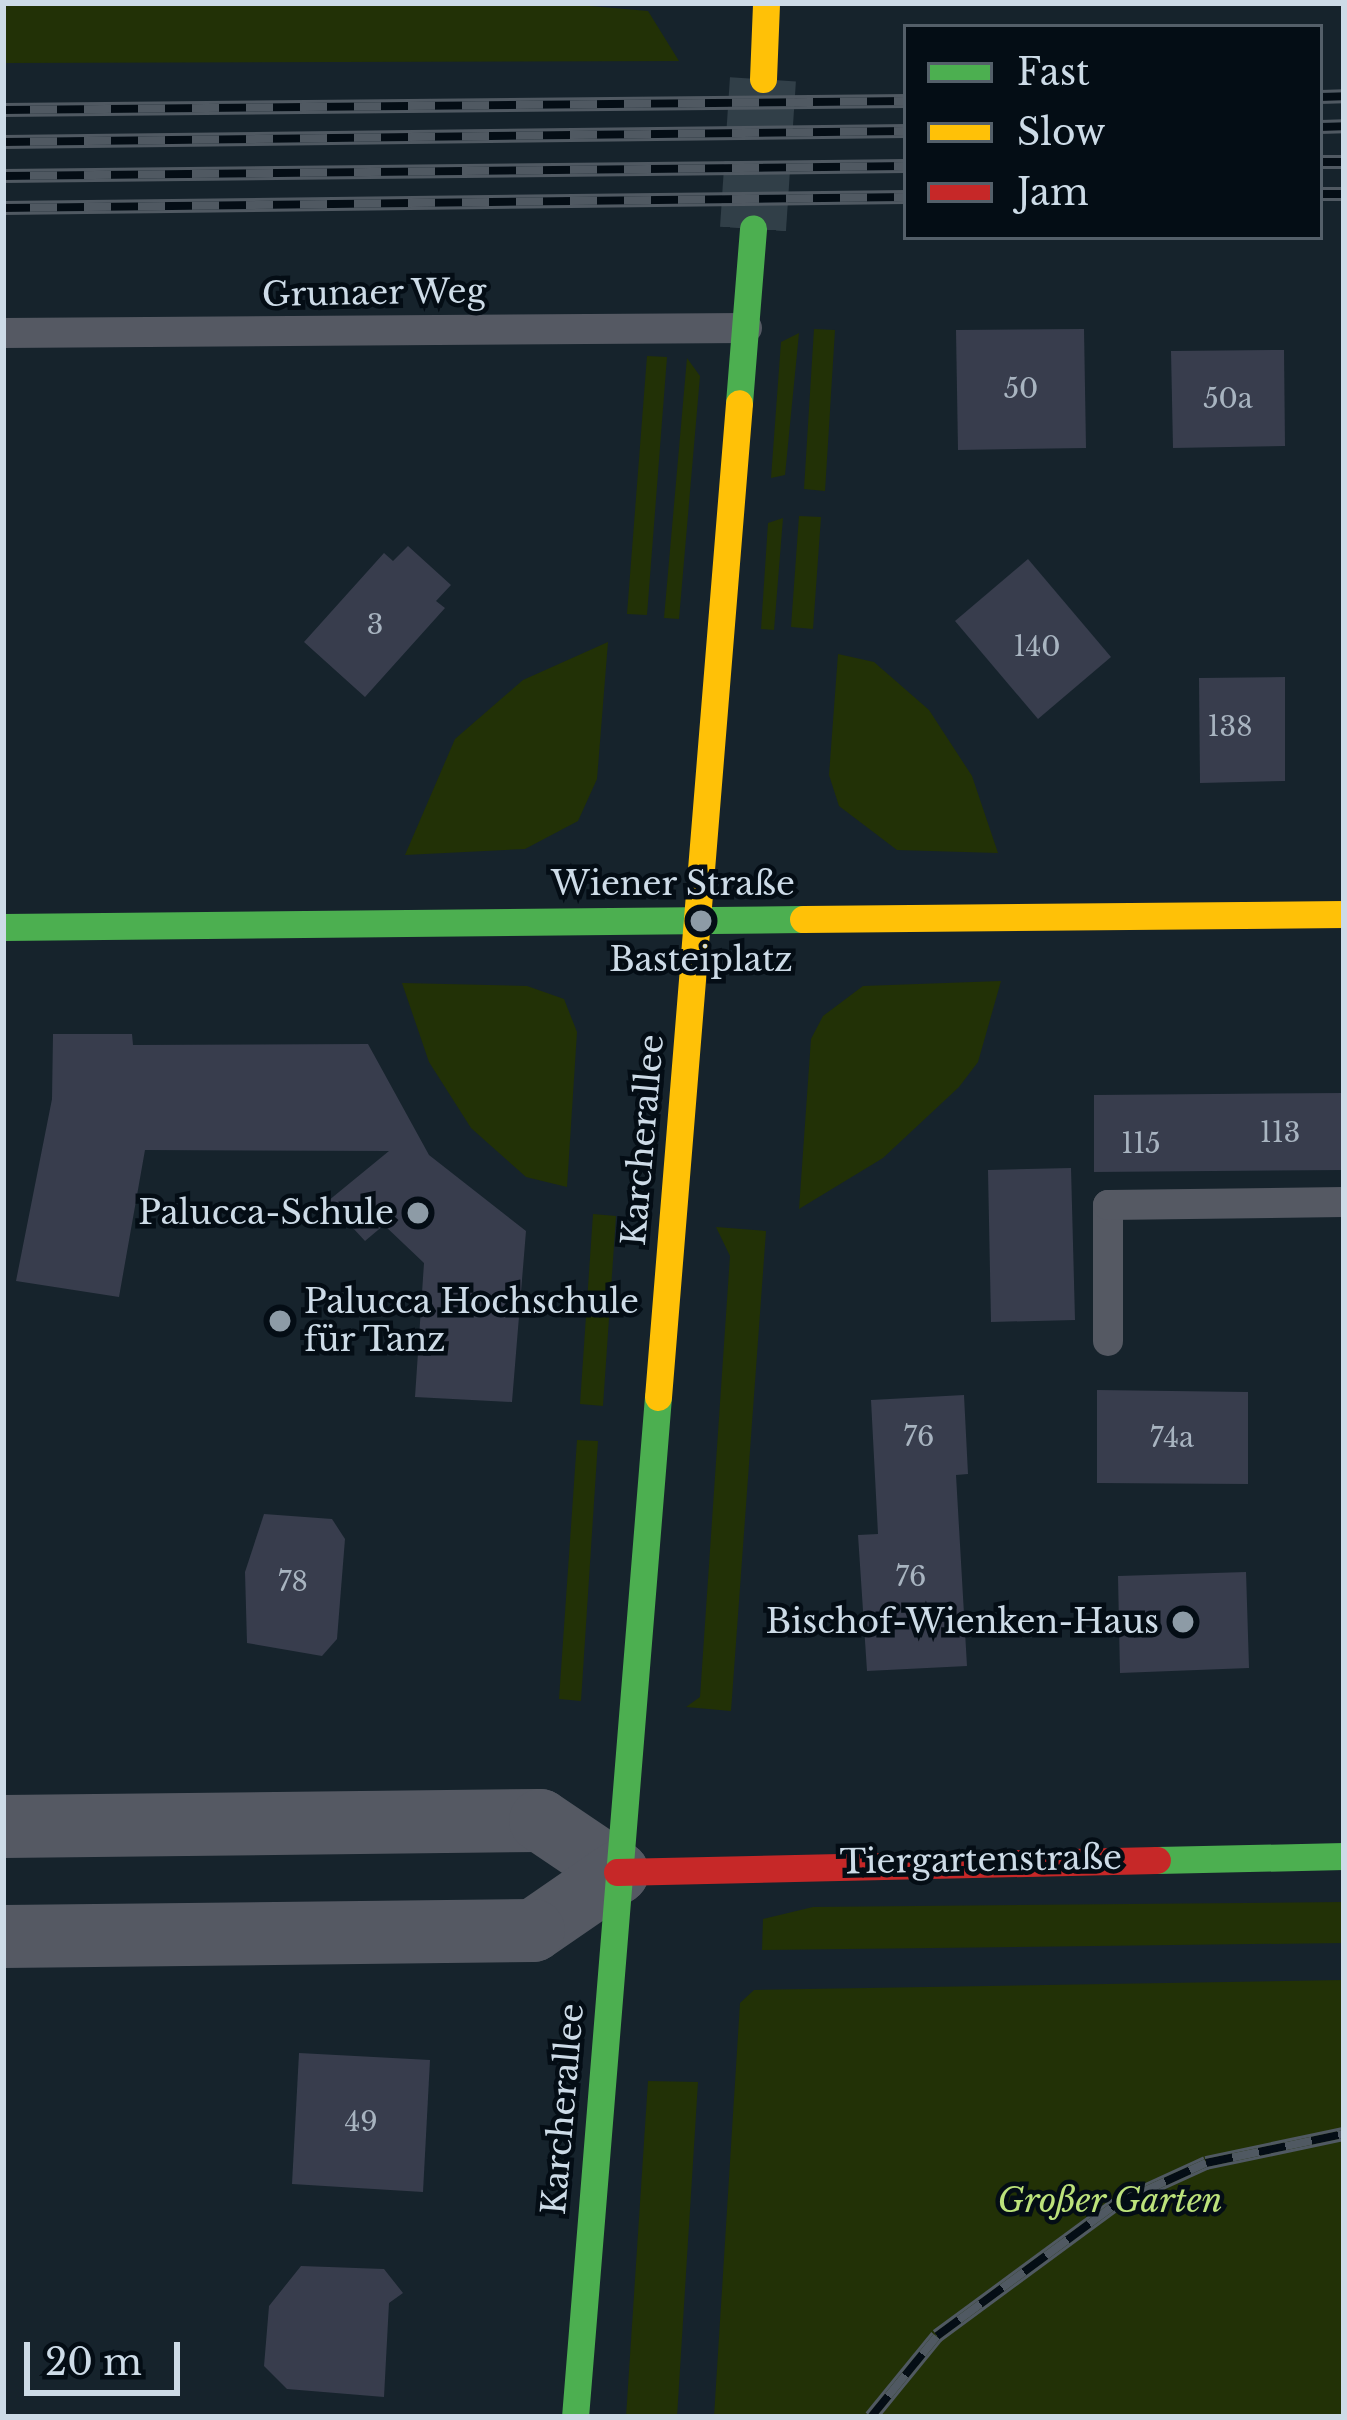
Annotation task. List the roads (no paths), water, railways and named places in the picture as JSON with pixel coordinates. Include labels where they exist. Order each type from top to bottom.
[{"type":"street","points":[[763,79],[766,3]]},
{"type":"street","name":"Karcherallee","points":[[575,2417],[753,229]]},
{"type":"street","name":"Wiener Straße","points":[[3,927],[1344,914]]},
{"type":"street","points":[[3,1826],[539,1820],[617,1872],[533,1930],[3,1936]]},
{"type":"street","name":"Tiergartenstraße","points":[[617,1872],[1344,1856]]},
{"type":"lane","name":"Grunaer Weg","points":[[3,333],[747,328]]},
{"type":"lane","points":[[1108,1341],[1108,1205],[1344,1202]]},
{"type":"tunnel","points":[[753,229],[763,79]]},
{"type":"railway","points":[[1323,97],[1344,96]]},
{"type":"railway","points":[[3,110],[903,101]]},
{"type":"railway","points":[[1323,127],[1344,126]]},
{"type":"railway","points":[[3,142],[903,131]]},
{"type":"railway","points":[[1323,162],[1344,162]]},
{"type":"railway","points":[[3,176],[903,166]]},
{"type":"railway","points":[[1323,194],[1344,194]]},
{"type":"railway","points":[[3,208],[903,197]]},
{"type":"railway","points":[[871,2417],[937,2336],[1116,2204],[1206,2163],[1344,2134]]},
{"type":"place","name":"Basteiplatz","points":[[701,921]]},
{"type":"place","name":"Palucca-Schule","points":[[418,1213]]},
{"type":"place","name":"Palucca Hochschule für Tanz","points":[[280,1321]]},
{"type":"place","name":"Bischof-Wienken-Haus","points":[[1183,1622]]},
{"type":"park label","name":"Großer Garten","points":[[1110,2201]]}]
